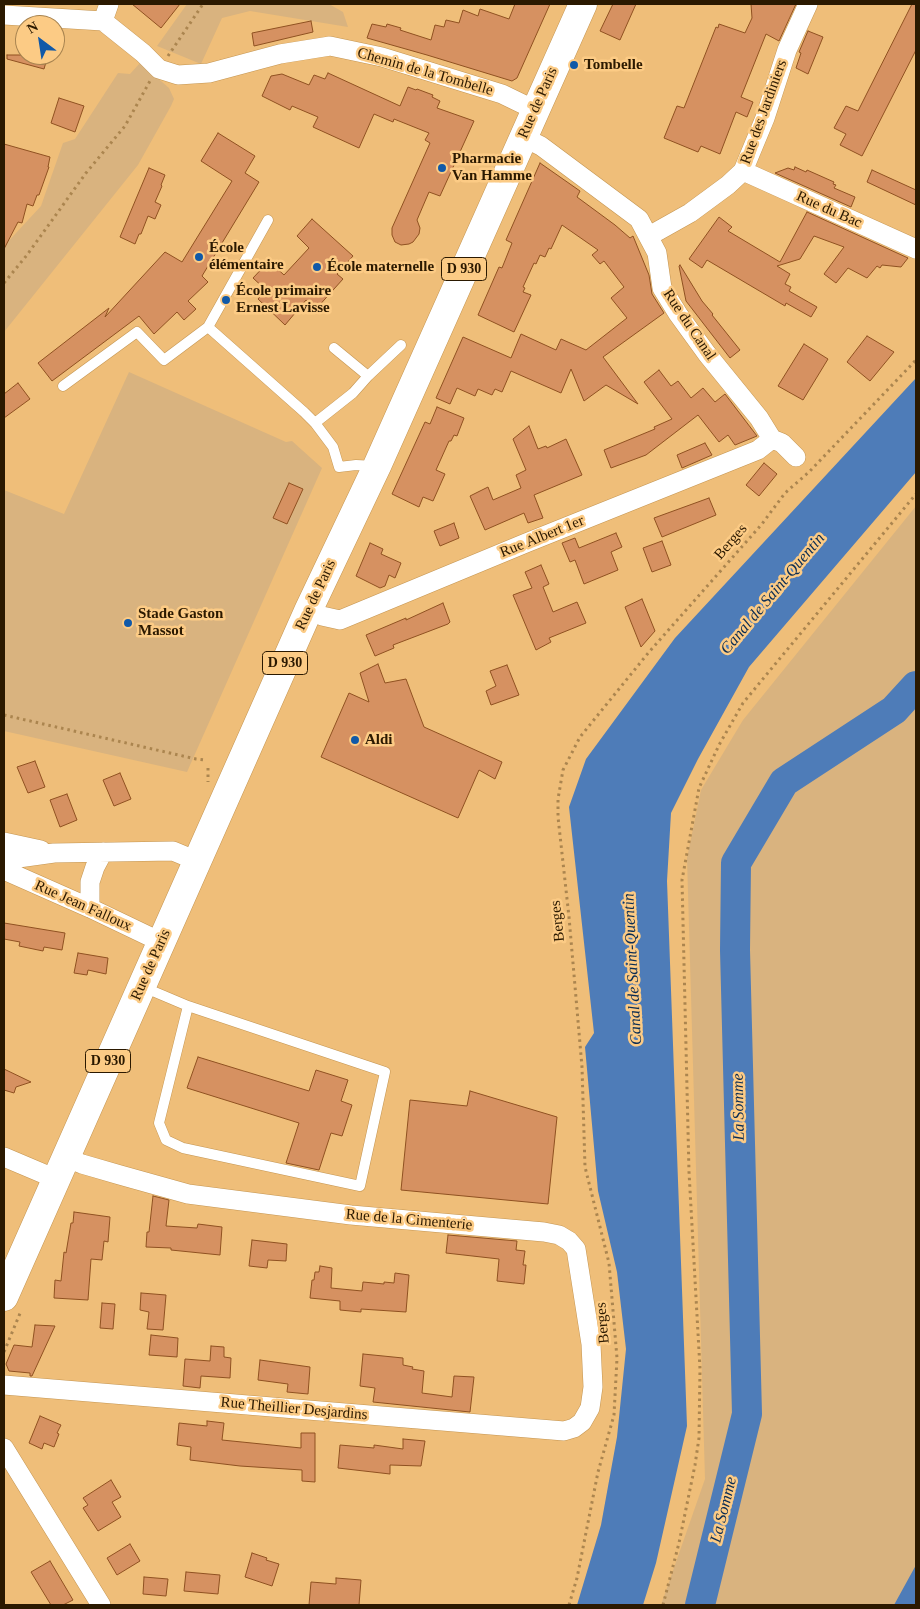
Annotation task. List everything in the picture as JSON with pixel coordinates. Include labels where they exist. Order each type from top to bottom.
[{"type":"main road","name":"Rue de Paris","points":[[4,1297],[309,609],[377,466],[583,4]]},
{"type":"street","name":"Rue des Jardiniers","points":[[649,236],[690,213],[728,185],[742,171],[765,118],[787,50],[808,4]]},
{"type":"street","name":"Chemin de la Tombelle","points":[[4,15],[106,12],[159,69],[178,75],[209,73],[280,54],[330,46],[382,56],[502,94],[535,110]]},
{"type":"street","name":"Rue du Canal","points":[[523,136],[541,146],[639,219],[657,253],[662,288],[678,314],[707,354],[759,418],[772,439],[782,443],[796,456]]},
{"type":"street","name":"Rue du Bac","points":[[742,171],[916,249]]},
{"type":"street","name":"Rue Albert 1er","points":[[309,609],[322,616],[340,620],[758,450],[772,439]]},
{"type":"street","name":"Rue Jean Falloux","points":[[4,842],[54,853]]},
{"type":"street","name":"Rue Jean Falloux","points":[[4,860],[54,853],[173,851],[197,861]]},
{"type":"street","points":[[90,908],[90,882],[103,852]]},
{"type":"street","name":"Rue Jean Falloux","points":[[4,870],[161,942]]},
{"type":"street","name":"Rue de la Cimenterie","points":[[4,1157],[60,1168],[82,1164],[188,1194],[351,1215],[559,1235],[569,1240],[576,1249],[591,1344],[593,1386],[590,1408],[582,1422]]},
{"type":"street","name":"Rue Theillier Desjardins","points":[[4,1385],[564,1431],[574,1428],[582,1422]]},
{"type":"street","points":[[4,1448],[101,1605]]},
{"type":"lane","points":[[63,386],[137,332],[164,360],[208,327],[268,220]]},
{"type":"lane","points":[[208,327],[304,412],[333,447],[338,467],[356,465],[377,466]]},
{"type":"lane","points":[[315,424],[353,393],[401,345]]},
{"type":"lane","points":[[334,348],[368,376]]},
{"type":"lane","points":[[142,986],[188,1006],[386,1072],[360,1186],[183,1148],[166,1140],[159,1123],[188,1006]]},
{"type":"path","points":[[172,48],[203,4]]},
{"type":"path","points":[[4,283],[27,255],[86,173],[125,126],[151,80]]},
{"type":"path","name":"Berges","points":[[569,1605],[577,1578],[598,1472],[614,1415],[617,1358],[609,1263],[585,1167],[582,1067],[558,817],[558,800],[563,770],[580,737],[649,652],[762,524],[785,493],[809,472],[916,360]]},
{"type":"path","points":[[663,1605],[679,1543],[699,1438],[700,1369],[689,1172],[682,880],[699,788],[719,745],[743,703],[916,494]]},
{"type":"path","points":[[4,715],[204,760]]},
{"type":"shaded area","points":[[187,4],[329,4],[343,12],[348,27],[250,11],[222,18],[201,64],[157,46]]},
{"type":"shaded area","points":[[140,63],[169,88],[174,99],[171,106],[138,165],[4,332],[4,246],[41,206],[63,143],[75,139],[118,73],[130,74]]},
{"type":"shaded area","name":"Stade Gaston Massot","points":[[129,372],[286,442],[292,441],[322,468],[187,772],[4,731],[4,490],[64,514]]},
{"type":"shaded area","points":[[916,506],[916,1605],[661,1605],[705,1479],[687,858],[701,790],[743,720]]},
{"type":"water","name":"Canal de Saint-Quentin","points":[[916,378],[916,472],[749,667],[698,759],[671,813],[667,881],[687,1426],[656,1563],[643,1605],[577,1605],[601,1525],[617,1437],[626,1349],[617,1272],[598,1191],[585,1047],[594,1033],[569,807],[586,759],[675,638]]},
{"type":"water","points":[[916,1565],[916,1605],[894,1605]]},
{"type":"building","points":[[132,4],[180,4],[161,28]]},
{"type":"building","points":[[515,4],[550,4],[517,78],[512,81],[367,38],[372,24],[386,27],[387,24],[431,40],[435,25],[444,27],[446,20],[459,23],[463,10],[478,16],[480,9],[509,19]]},
{"type":"building","points":[[613,4],[636,4],[620,40],[600,31]]},
{"type":"building","points":[[751,4],[796,4],[779,41],[766,34],[741,97],[753,102],[747,117],[736,112],[720,154],[701,146],[698,152],[664,138],[677,106],[684,108],[716,27],[718,28],[719,24],[745,33],[752,18]]},
{"type":"building","points":[[912,4],[916,4],[916,50],[862,156],[840,145],[846,134],[834,128],[846,106],[858,111]]},
{"type":"building","points":[[311,21],[313,32],[254,46],[252,33]]},
{"type":"building","points":[[808,31],[823,37],[808,74],[796,68],[801,53],[799,52]]},
{"type":"building","points":[[7,55],[15,55],[15,61],[7,59]]},
{"type":"building","points":[[29,65],[45,65],[44,69]]},
{"type":"building","points":[[328,73],[400,106],[408,87],[417,89],[433,95],[432,97],[440,101],[437,108],[474,121],[440,196],[429,192],[417,220],[420,228],[419,234],[409,244],[401,245],[395,242],[392,228],[430,143],[425,140],[429,133],[394,119],[393,122],[374,114],[359,148],[313,127],[318,117],[292,106],[290,110],[262,96],[271,76],[282,74],[309,85],[314,75],[325,79]]},
{"type":"building","points":[[59,98],[84,106],[75,132],[51,123]]},
{"type":"building","name":"École élémentaire","points":[[218,133],[255,156],[245,173],[259,182],[202,276],[208,282],[188,301],[196,309],[184,320],[177,312],[154,334],[139,316],[52,381],[38,363],[109,308],[105,317],[165,252],[182,262],[232,181],[201,161]]},
{"type":"building","points":[[4,144],[50,157],[49,167],[39,195],[37,195],[33,206],[27,204],[22,223],[18,222],[4,249]]},
{"type":"building","points":[[540,163],[580,191],[577,197],[630,238],[633,236],[649,275],[652,294],[664,313],[603,357],[638,404],[606,385],[584,401],[571,369],[561,393],[511,371],[502,392],[495,389],[492,395],[478,389],[475,396],[457,388],[450,404],[436,398],[463,337],[511,358],[521,334],[556,350],[561,339],[586,350],[627,318],[611,298],[624,287],[604,261],[600,264],[592,255],[598,250],[562,225],[551,249],[549,248],[545,257],[540,255],[536,264],[534,263],[523,287],[525,288],[523,292],[531,295],[514,332],[478,315],[499,267],[502,268],[512,243],[506,240]]},
{"type":"building","points":[[795,167],[806,172],[807,170],[834,182],[833,184],[836,185],[834,188],[855,197],[851,207],[775,173],[788,168],[794,170]]},
{"type":"building","points":[[149,168],[165,175],[155,202],[161,205],[155,219],[148,216],[135,244],[120,237]]},
{"type":"building","points":[[872,170],[916,190],[916,205],[867,182]]},
{"type":"building","points":[[807,212],[908,258],[901,267],[882,265],[880,268],[877,266],[867,278],[848,268],[836,283],[824,274],[844,247],[814,236],[800,259],[777,266],[790,274],[785,284],[791,287],[789,291],[817,307],[811,317],[786,303],[785,306],[707,260],[702,268],[689,259],[719,217],[732,227],[728,231],[780,262]]},
{"type":"building","name":"École maternelle","points":[[312,219],[353,256],[337,274],[343,279],[316,309],[306,300],[285,325],[258,299],[266,290],[253,278],[269,261],[284,275],[309,248],[297,236]]},
{"type":"building","points":[[680,265],[702,301],[740,350],[730,358],[686,301]]},
{"type":"building","points":[[867,336],[894,352],[870,381],[847,362]]},
{"type":"building","points":[[804,344],[828,359],[803,400],[778,386]]},
{"type":"building","points":[[659,370],[671,386],[678,381],[691,398],[703,388],[715,402],[725,394],[757,436],[735,445],[728,435],[719,442],[698,415],[646,455],[611,468],[604,450],[655,429],[654,427],[672,419],[644,382]]},
{"type":"building","points":[[18,383],[30,399],[4,418],[4,394]]},
{"type":"building","points":[[437,407],[464,418],[457,436],[454,435],[451,441],[449,441],[436,470],[445,474],[433,501],[423,497],[419,507],[392,494],[425,422],[430,424]]},
{"type":"building","points":[[529,426],[538,449],[546,446],[547,448],[566,439],[582,475],[534,495],[543,518],[528,523],[524,513],[485,530],[470,496],[488,487],[493,500],[521,488],[516,475],[526,470],[513,439]]},
{"type":"building","points":[[705,443],[712,455],[682,468],[677,455]]},
{"type":"building","points":[[764,463],[777,474],[759,496],[746,485]]},
{"type":"building","points":[[289,483],[303,489],[287,524],[273,518]]},
{"type":"building","points":[[709,498],[716,515],[662,537],[654,518]]},
{"type":"building","points":[[454,523],[459,538],[440,546],[434,531]]},
{"type":"building","points":[[616,533],[622,547],[611,552],[618,570],[584,584],[575,560],[570,562],[562,543],[575,538],[579,548]]},
{"type":"building","points":[[662,541],[671,565],[652,572],[643,548]]},
{"type":"building","points":[[370,543],[383,549],[381,554],[401,563],[395,578],[389,575],[385,586],[380,588],[356,576]]},
{"type":"building","points":[[541,565],[549,584],[543,587],[553,612],[577,602],[586,623],[549,638],[551,642],[536,650],[513,595],[532,588],[525,572]]},
{"type":"building","points":[[642,599],[655,631],[641,647],[625,607]]},
{"type":"building","points":[[443,603],[450,622],[448,624],[393,645],[394,648],[375,656],[366,635]]},
{"type":"building","points":[[378,664],[385,683],[406,679],[424,727],[502,762],[495,779],[479,770],[458,818],[321,757],[349,693],[369,702],[360,673]]},
{"type":"building","points":[[507,665],[519,695],[491,705],[486,691],[496,686],[490,671]]},
{"type":"building","points":[[35,761],[45,787],[28,793],[17,767]]},
{"type":"building","points":[[120,773],[131,799],[114,806],[103,780]]},
{"type":"building","points":[[67,794],[77,820],[60,827],[50,800]]},
{"type":"building","points":[[4,923],[65,933],[62,950],[44,947],[43,951],[19,946],[20,942],[4,939]]},
{"type":"building","points":[[78,953],[108,958],[106,974],[88,970],[87,975],[74,973]]},
{"type":"building","points":[[198,1057],[309,1091],[316,1070],[348,1080],[341,1101],[352,1105],[342,1136],[331,1133],[319,1170],[286,1163],[299,1123],[187,1088]]},
{"type":"building","points":[[4,1069],[31,1082],[16,1087],[14,1093],[4,1090]]},
{"type":"building","points":[[470,1091],[557,1117],[548,1204],[401,1190],[410,1100],[467,1106]]},
{"type":"building","points":[[153,1196],[169,1200],[166,1226],[197,1228],[198,1224],[222,1227],[220,1255],[171,1250],[171,1248],[146,1247]]},
{"type":"building","points":[[74,1212],[110,1217],[108,1242],[104,1241],[102,1260],[91,1259],[88,1300],[54,1298],[55,1280],[61,1281],[64,1252],[66,1253]]},
{"type":"building","points":[[448,1235],[517,1241],[516,1250],[525,1251],[523,1265],[526,1265],[524,1284],[497,1281],[499,1259],[446,1253]]},
{"type":"building","points":[[252,1240],[287,1244],[286,1261],[268,1260],[267,1268],[249,1266]]},
{"type":"building","points":[[320,1266],[332,1268],[331,1288],[362,1291],[363,1282],[394,1283],[395,1273],[409,1275],[406,1312],[361,1309],[361,1312],[340,1310],[340,1301],[310,1298],[312,1280],[314,1280],[315,1272],[319,1272]]},
{"type":"building","points":[[141,1293],[166,1295],[163,1330],[147,1329],[149,1312],[140,1310]]},
{"type":"building","points":[[102,1303],[115,1304],[113,1329],[100,1328]]},
{"type":"building","points":[[35,1325],[55,1326],[32,1376],[30,1376],[30,1373],[9,1371],[6,1364],[14,1345],[32,1347]]},
{"type":"building","points":[[151,1335],[178,1338],[177,1357],[149,1355]]},
{"type":"building","points":[[211,1346],[224,1347],[224,1357],[231,1358],[230,1378],[201,1376],[200,1388],[183,1386],[185,1359],[210,1361]]},
{"type":"building","points":[[363,1354],[403,1358],[403,1365],[424,1371],[422,1393],[452,1397],[454,1376],[474,1377],[470,1412],[373,1402],[375,1388],[360,1386]]},
{"type":"building","points":[[260,1360],[310,1367],[308,1394],[287,1392],[288,1384],[258,1380]]},
{"type":"building","points":[[40,1416],[61,1425],[54,1447],[44,1443],[42,1449],[29,1443]]},
{"type":"building","points":[[207,1421],[224,1423],[222,1440],[301,1448],[301,1433],[315,1433],[315,1482],[302,1481],[302,1470],[240,1466],[190,1460],[191,1447],[177,1445],[179,1423],[207,1426]]},
{"type":"building","points":[[403,1439],[425,1441],[421,1466],[390,1465],[390,1474],[338,1468],[340,1445],[374,1448],[374,1445],[403,1449]]},
{"type":"building","points":[[111,1480],[121,1497],[112,1502],[121,1517],[98,1531],[83,1508],[88,1505],[83,1498]]},
{"type":"building","points":[[130,1544],[140,1561],[117,1575],[107,1558]]},
{"type":"building","points":[[252,1553],[279,1564],[272,1586],[245,1577]]},
{"type":"building","points":[[50,1561],[73,1600],[63,1605],[51,1605],[31,1572]]},
{"type":"building","points":[[186,1572],[220,1575],[218,1594],[184,1591]]},
{"type":"building","points":[[144,1577],[168,1579],[166,1596],[143,1594]]},
{"type":"building","points":[[336,1578],[361,1580],[359,1605],[309,1605],[311,1582],[336,1584]]},
{"type":"waterway","name":"La Somme","points":[[700,1605],[747,1414],[735,950],[736,863],[784,782],[894,710],[916,686]]},
{"type":"place","name":"Tombelle","points":[[574,65]]},
{"type":"place","name":"Pharmacie Van Hamme","points":[[442,168]]},
{"type":"place","name":"École élémentaire","points":[[199,257]]},
{"type":"place","name":"École maternelle","points":[[317,267]]},
{"type":"place","name":"École primaire Ernest Lavisse","points":[[226,300]]},
{"type":"place","name":"Stade Gaston Massot","points":[[128,623]]},
{"type":"place","name":"Aldi","points":[[355,740]]}]
